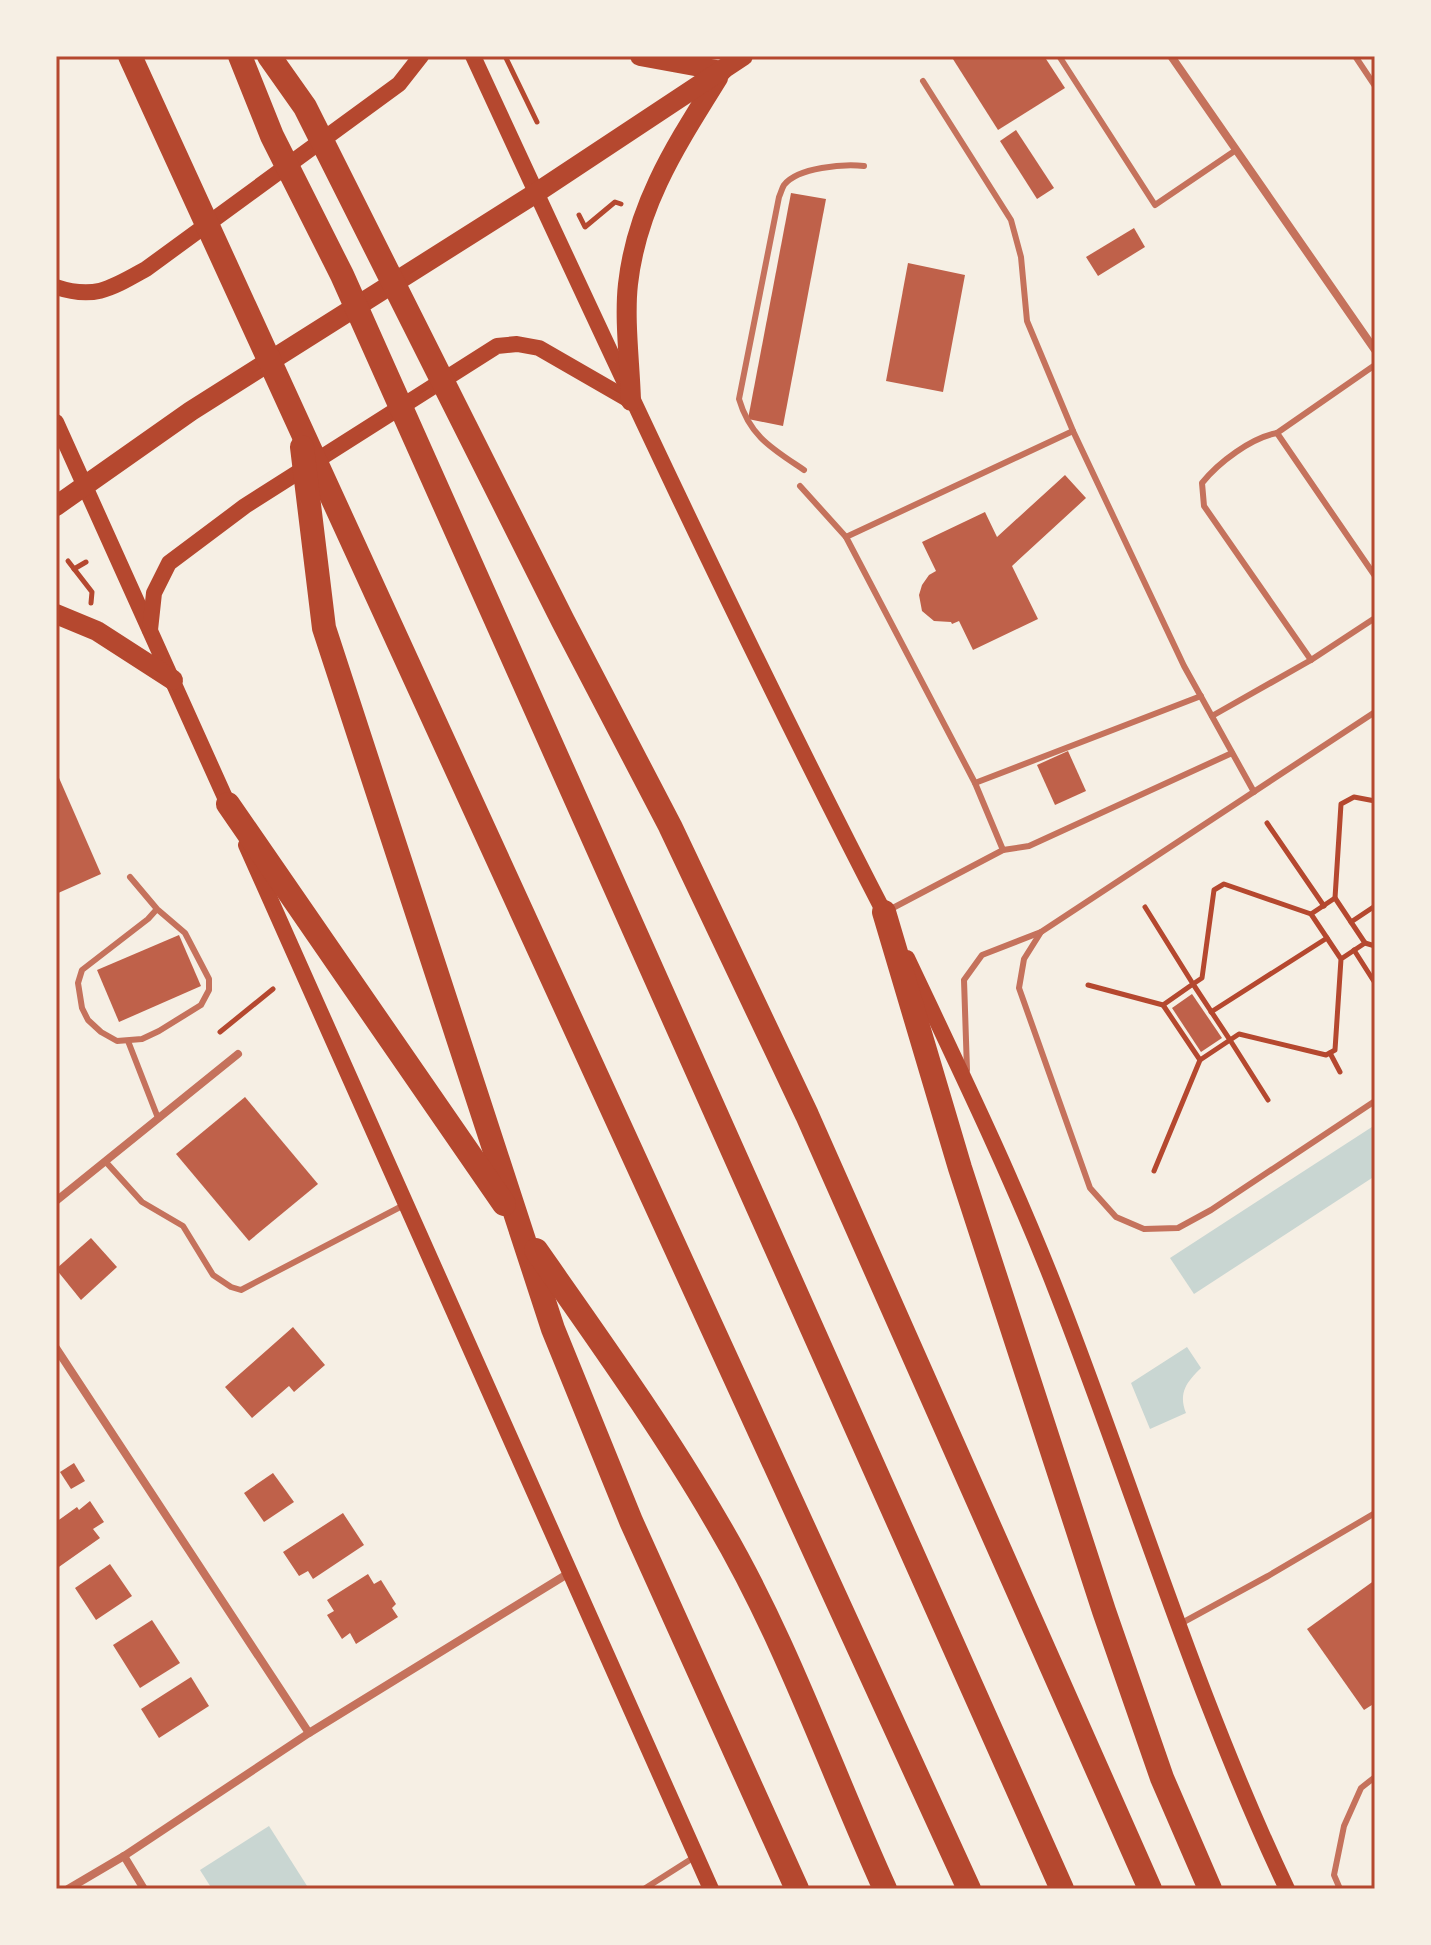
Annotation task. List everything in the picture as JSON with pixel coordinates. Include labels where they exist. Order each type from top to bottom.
[{"type":"highway","points":[[130,56],[969,1889]]},
{"type":"highway","points":[[240,56],[272,136],[342,275],[1062,1889]]},
{"type":"highway","points":[[269,56],[305,107],[563,621],[670,826],[807,1115],[1146,1881]]},
{"type":"highway","points":[[300,425],[324,628],[553,1329],[631,1521],[797,1889]]},
{"type":"highway","points":[[228,804],[651,1414],[720,1526],[776,1637],[885,1889]]},
{"type":"highway","points":[[884,912],[960,1168],[1104,1611],[1162,1778],[1210,1889]]},
{"type":"main road","points":[[56,287],[88,294],[111,289],[146,269],[399,84],[421,56]]},
{"type":"main road","points":[[473,56],[631,401],[967,1086],[1055,1289],[1178,1624],[1257,1825],[1287,1889]]},
{"type":"main road","points":[[640,56],[722,71]]},
{"type":"main road","points":[[56,506],[191,411],[536,193],[743,56]]},
{"type":"main road","points":[[631,401],[628,286],[637,235],[661,170],[722,71]]},
{"type":"main road","points":[[150,632],[154,593],[169,563],[245,506],[497,346],[517,344],[539,348],[631,401]]},
{"type":"main road","points":[[56,422],[408,1203],[711,1889]]},
{"type":"main road","points":[[56,614],[97,631],[173,680]]},
{"type":"street","points":[[1171,56],[1375,350]]},
{"type":"street","points":[[56,1201],[238,1054]]},
{"type":"street","points":[[56,1348],[309,1733]]},
{"type":"street","points":[[68,1889],[124,1856],[309,1733],[569,1573]]},
{"type":"street","points":[[124,1856],[144,1889]]},
{"type":"lane","points":[[1059,56],[1155,205],[1236,150]]},
{"type":"lane","points":[[1355,56],[1375,86]]},
{"type":"lane","points":[[923,81],[1011,220],[1021,257],[1027,321],[1073,431],[1184,666],[1254,792]]},
{"type":"lane","points":[[804,470],[762,441],[744,416],[739,399],[779,197],[785,184],[802,173],[845,164],[864,166]]},
{"type":"lane","points":[[1311,660],[1204,506],[1202,483],[1217,467],[1263,435],[1277,433],[1375,365]]},
{"type":"lane","points":[[846,537],[1073,431]]},
{"type":"lane","points":[[1277,433],[1375,576]]},
{"type":"lane","points":[[800,486],[846,537],[975,783],[1003,850]]},
{"type":"lane","points":[[1212,716],[1311,660],[1375,618]]},
{"type":"lane","points":[[975,783],[1201,696]]},
{"type":"lane","points":[[967,1086],[964,980],[982,955],[1041,932],[1375,712]]},
{"type":"lane","points":[[884,912],[1003,850],[1029,846],[1232,753]]},
{"type":"lane","points":[[130,877],[157,909],[185,933],[209,979],[209,990],[207,998],[193,1011],[159,1031],[128,1041],[117,1041],[88,1020],[82,1008],[78,983],[82,970],[157,909]]},
{"type":"lane","points":[[1041,932],[1024,959],[1019,988],[1090,1188],[1116,1217],[1144,1229],[1178,1228],[1211,1210],[1375,1101]]},
{"type":"lane","points":[[128,1041],[158,1118]]},
{"type":"lane","points":[[105,1161],[142,1202],[183,1226],[213,1275],[241,1290],[408,1203]]},
{"type":"lane","points":[[1178,1624],[1375,1513]]},
{"type":"lane","points":[[1340,1889],[1334,1875],[1344,1826],[1361,1788],[1375,1777]]},
{"type":"lane","points":[[644,1889],[696,1856]]},
{"type":"path","points":[[505,56],[537,122]]},
{"type":"path","points":[[579,215],[585,227],[615,202],[621,204]]},
{"type":"path","points":[[68,561],[92,592],[91,607]]},
{"type":"path","points":[[74,569],[86,562]]},
{"type":"path","points":[[1375,801],[1354,797],[1341,804],[1335,898],[1365,943],[1375,946]]},
{"type":"path","points":[[1267,823],[1324,906]]},
{"type":"path","points":[[1215,881],[1220,887]]},
{"type":"path","points":[[1154,1171],[1200,1060],[1239,1034],[1326,1055],[1335,1050],[1341,959],[1311,914],[1224,884],[1214,890],[1202,978],[1163,1005]]},
{"type":"path","points":[[1311,914],[1335,898]]},
{"type":"path","points":[[1351,922],[1375,906]]},
{"type":"path","points":[[1145,907],[1268,1100]]},
{"type":"path","points":[[1211,1012],[1327,938]]},
{"type":"path","points":[[1341,959],[1365,943]]},
{"type":"path","points":[[1354,950],[1375,983]]},
{"type":"path","points":[[1088,985],[1163,1005],[1200,1060]]},
{"type":"path","points":[[220,1032],[273,989]]},
{"type":"path","points":[[1330,1053],[1340,1072]]},
{"type":"shaded area","points":[[1375,1125],[1375,1176],[1194,1294],[1170,1258]]},
{"type":"shaded area","points":[[1187,1347],[1201,1368],[1185,1388],[1183,1399],[1186,1413],[1150,1429],[1131,1383]]},
{"type":"shaded area","points":[[269,1826],[309,1889],[212,1889],[200,1870]]},
{"type":"building","points":[[951,56],[1044,56],[1065,88],[998,130]]},
{"type":"building","points":[[1016,130],[1054,188],[1037,199],[1000,141]]},
{"type":"building","points":[[791,193],[826,199],[783,426],[748,419]]},
{"type":"building","points":[[1134,228],[1145,247],[1098,276],[1086,257]]},
{"type":"building","points":[[908,263],[965,275],[943,392],[886,381]]},
{"type":"building","points":[[1065,475],[1086,498],[1012,566],[1038,619],[973,650],[959,621],[952,624],[934,621],[922,611],[919,595],[922,585],[936,571],[922,542],[985,512],[997,537]]},
{"type":"building","points":[[1068,751],[1086,791],[1055,805],[1037,765]]},
{"type":"building","points":[[56,771],[101,874],[56,894]]},
{"type":"building","points":[[179,935],[201,986],[119,1022],[97,970]]},
{"type":"building","points":[[1192,994],[1222,1038],[1201,1052],[1172,1008]]},
{"type":"building","points":[[245,1097],[318,1184],[249,1241],[176,1154]]},
{"type":"building","points":[[91,1238],[117,1267],[81,1300],[56,1269]]},
{"type":"building","points":[[293,1327],[325,1365],[294,1392],[289,1386],[252,1418],[225,1387]]},
{"type":"building","points":[[74,1463],[85,1481],[71,1489],[60,1472]]},
{"type":"building","points":[[273,1473],[294,1502],[264,1522],[244,1493]]},
{"type":"building","points":[[90,1501],[104,1522],[93,1529],[100,1538],[56,1569],[56,1522]]},
{"type":"building","points":[[343,1513],[364,1545],[313,1579],[308,1571],[299,1576],[283,1552]]},
{"type":"building","points":[[110,1564],[132,1596],[96,1620],[75,1588]]},
{"type":"building","points":[[368,1574],[374,1584],[381,1580],[396,1604],[392,1608],[398,1617],[356,1644],[350,1633],[342,1639],[327,1615],[334,1611],[327,1600]]},
{"type":"building","points":[[1375,1580],[1375,1703],[1364,1710],[1307,1629]]},
{"type":"building","points":[[152,1620],[180,1663],[140,1688],[113,1645]]},
{"type":"building","points":[[191,1677],[209,1706],[159,1738],[141,1709]]}]
